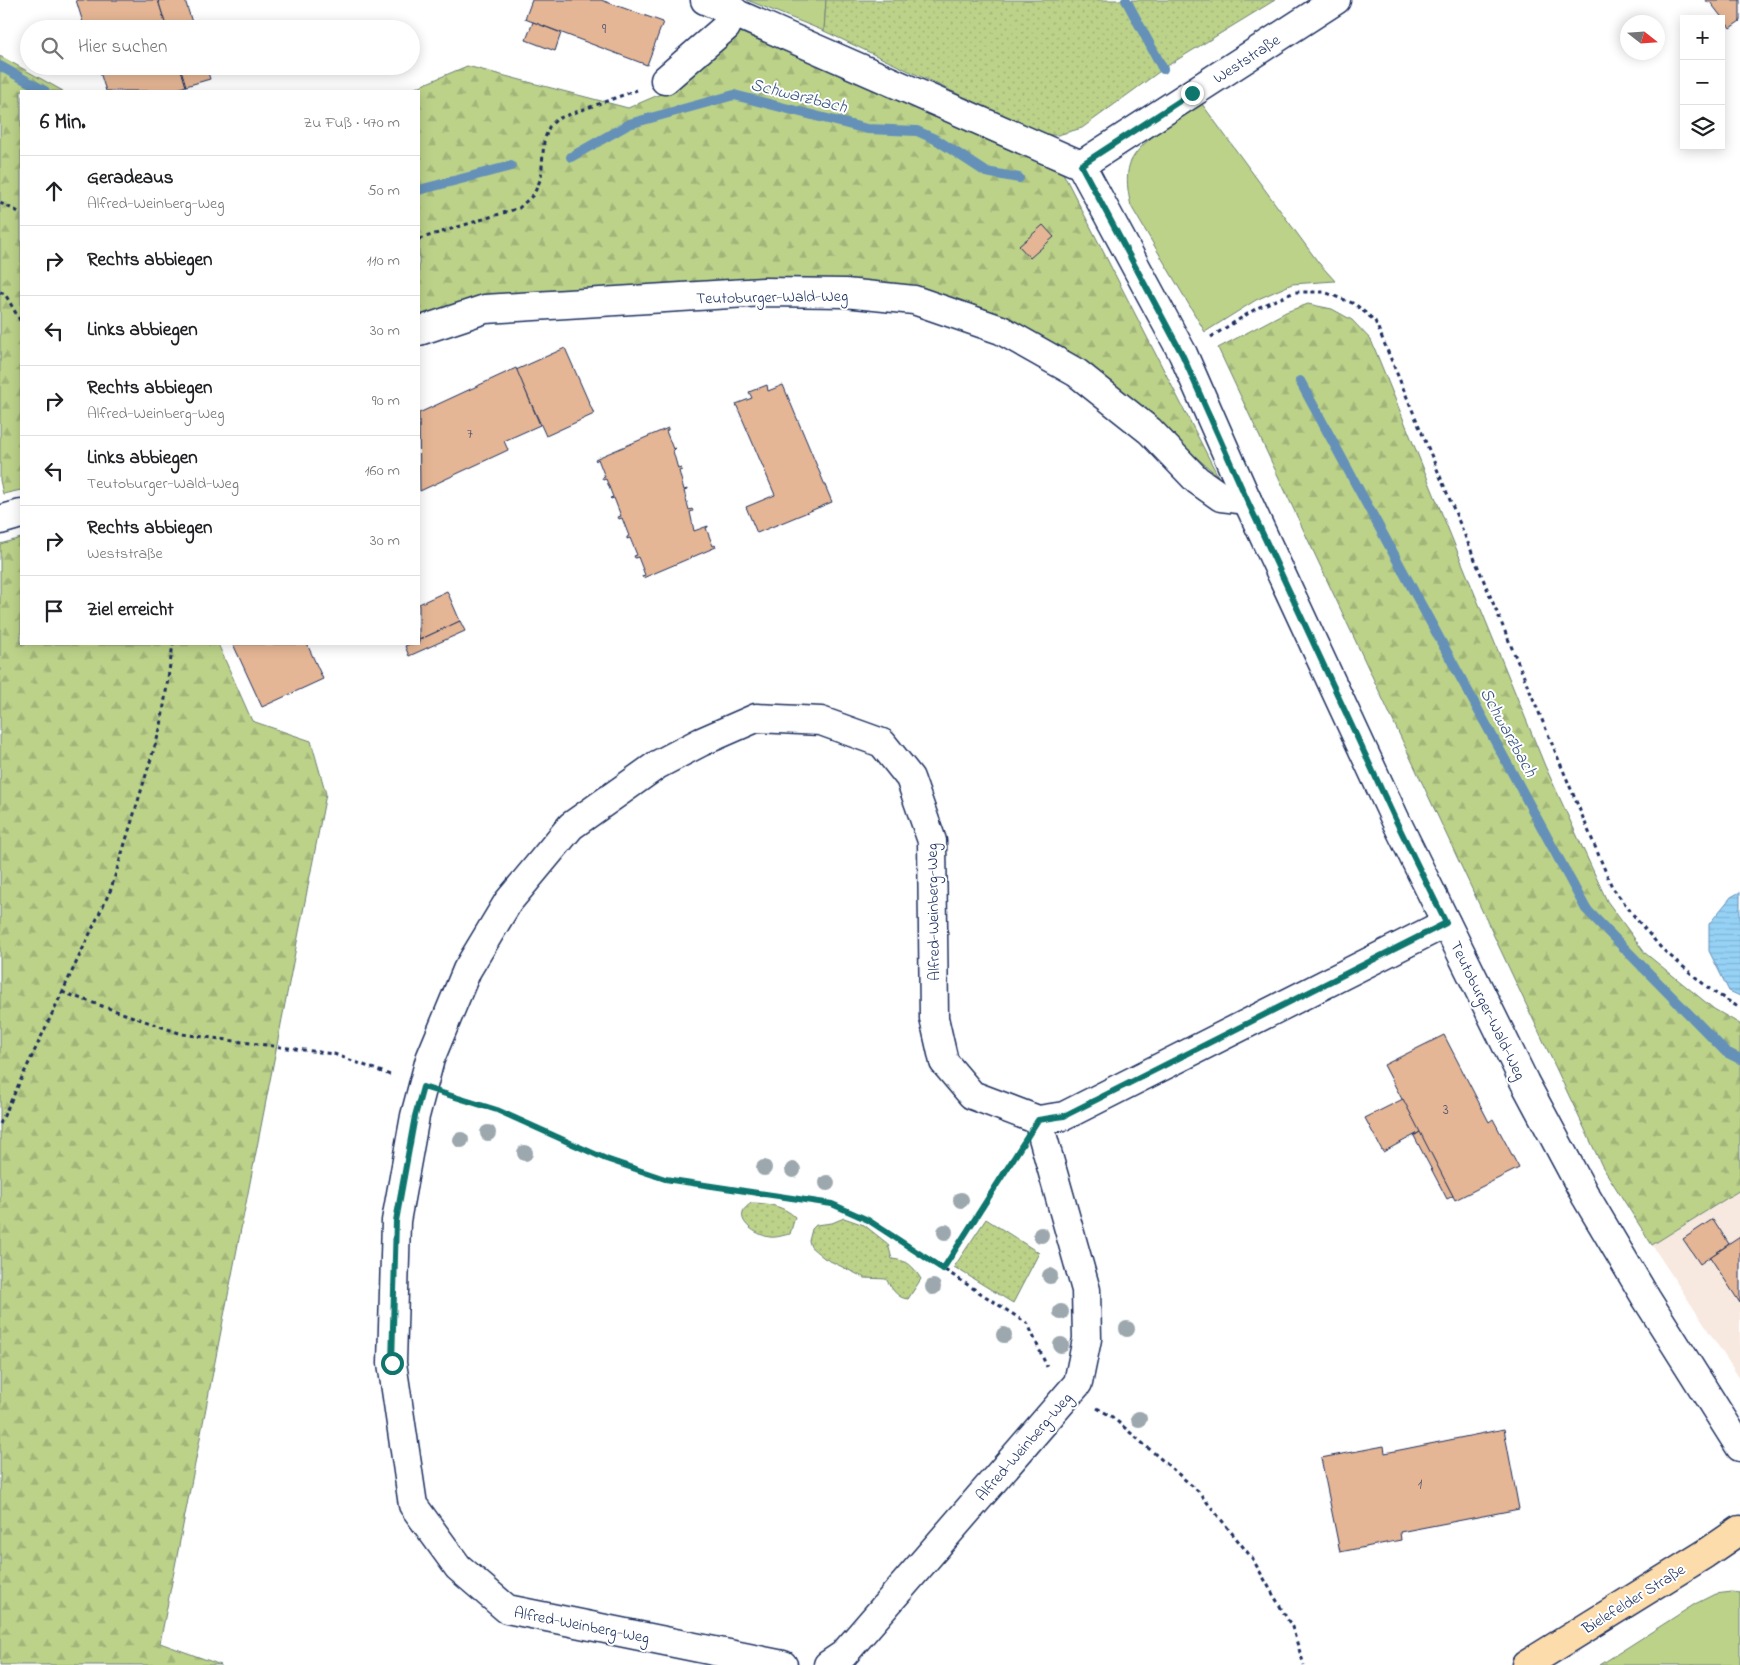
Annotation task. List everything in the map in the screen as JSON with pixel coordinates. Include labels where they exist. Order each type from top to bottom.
[{"type":"main road","name":"Bielefelder Straße","points":[[1526,1665],[1740,1530]]},
{"type":"street","points":[[705,0],[734,11],[1081,165]]},
{"type":"street","name":"Weststraße","points":[[1081,165],[1336,0]]},
{"type":"street","points":[[665,80],[726,27],[734,11]]},
{"type":"street","name":"Teutoburger-Wald-Weg","points":[[1081,165],[1182,354],[1247,500],[1396,821],[1525,1083],[1584,1195],[1740,1447]]},
{"type":"street","name":"Teutoburger-Wald-Weg","points":[[420,331],[486,309],[495,308],[763,292],[845,293],[914,300],[1001,330],[1076,373],[1150,431],[1205,486],[1221,497],[1247,500]]},
{"type":"street","points":[[0,520],[20,514]]},
{"type":"street","name":"Alfred-Weinberg-Weg","points":[[783,1665],[507,1609],[458,1567],[413,1505],[392,1363],[396,1221],[415,1116],[430,1059],[467,970],[508,902],[571,826],[656,765],[701,742],[756,718],[821,721],[882,743],[910,778],[932,841],[934,1018],[944,1062],[972,1095],[1038,1120],[1064,1116],[1446,923]]},
{"type":"street","name":"Alfred-Weinberg-Weg","points":[[828,1665],[843,1655],[1078,1383],[1087,1339],[1086,1290],[1038,1120]]},
{"type":"path","points":[[420,239],[519,208],[534,194],[541,178],[544,141],[549,127],[557,119],[665,80]]},
{"type":"path","points":[[0,203],[20,212]]},
{"type":"path","points":[[0,292],[5,294],[20,320]]},
{"type":"path","points":[[1182,354],[1257,308],[1295,292],[1324,292],[1355,304],[1376,321],[1612,887],[1662,949],[1712,991],[1740,1008]]},
{"type":"path","points":[[0,1124],[111,888],[161,726],[173,645]]},
{"type":"path","points":[[62,992],[182,1034],[334,1054],[423,1087],[497,1110],[606,1159],[665,1179],[832,1204],[868,1220],[1028,1324],[1053,1378],[1068,1393],[1112,1416],[1198,1491],[1252,1558],[1292,1627],[1304,1665]]},
{"type":"path","points":[[943,1269],[1038,1120]]},
{"type":"shaded area","points":[[1740,1190],[1740,1379],[1652,1245]]},
{"type":"green space","points":[[747,0],[826,0],[824,31]]},
{"type":"green space","points":[[826,0],[1275,0],[1167,66],[1082,128],[1058,135],[1045,135],[824,31]]},
{"type":"green space","points":[[738,31],[1063,173],[1218,476],[1084,361],[919,287],[420,318],[420,90],[410,90],[467,66],[628,108],[670,90]]},
{"type":"green space","points":[[0,56],[20,67],[20,75],[34,75],[61,90],[20,90],[20,490],[3,494],[0,480]]},
{"type":"green space","points":[[1202,104],[1318,262],[1335,281],[1292,284],[1256,300],[1205,332],[1131,206],[1127,179],[1130,163],[1143,145]]},
{"type":"green space","points":[[1308,304],[1332,309],[1352,320],[1371,340],[1545,766],[1607,901],[1645,953],[1714,1009],[1740,1024],[1740,1190],[1652,1245],[1602,1166],[1218,348],[1286,312]]},
{"type":"green space","points":[[20,538],[20,645],[218,645],[252,721],[311,741],[326,794],[160,1643],[221,1665],[0,1665],[0,544]]},
{"type":"green space","points":[[751,1203],[774,1206],[791,1213],[795,1217],[790,1234],[770,1237],[751,1229],[744,1221],[743,1212]]},
{"type":"green space","points":[[844,1218],[864,1225],[888,1244],[892,1259],[910,1264],[915,1270],[921,1279],[908,1299],[897,1295],[886,1279],[865,1278],[824,1258],[811,1247],[809,1241],[812,1229],[816,1225],[832,1223]]},
{"type":"green space","points":[[986,1219],[1039,1253],[1013,1303],[954,1267]]},
{"type":"green space","points":[[1740,1593],[1740,1665],[1600,1665],[1695,1604],[1715,1594]]},
{"type":"water","points":[[1740,892],[1740,996],[1729,991],[1709,951],[1709,924],[1731,897]]},
{"type":"building","points":[[76,0],[158,0],[164,20],[82,20]]},
{"type":"building","points":[[158,0],[185,0],[191,20],[164,20]]},
{"type":"building","points":[[532,0],[601,0],[663,22],[647,65],[525,19]]},
{"type":"building","points":[[1706,0],[1740,0],[1740,21],[1730,28],[1725,22],[1725,15],[1720,15],[1710,2],[1708,3]]},
{"type":"building","points":[[533,22],[561,33],[555,51],[526,40]]},
{"type":"building","points":[[101,75],[183,75],[186,86],[175,90],[106,90]]},
{"type":"building","points":[[183,75],[209,75],[210,79],[186,86]]},
{"type":"building","points":[[1043,225],[1054,237],[1030,258],[1019,246]]},
{"type":"building","points":[[565,348],[594,414],[546,436],[516,370]]},
{"type":"building","points":[[516,368],[540,425],[504,441],[508,450],[420,491],[420,413]]},
{"type":"building","points":[[767,385],[768,391],[783,385],[832,502],[757,533],[746,507],[775,495],[736,404],[752,398],[749,392]]},
{"type":"building","points":[[668,428],[666,431],[673,449],[676,448],[673,451],[678,469],[681,468],[682,470],[679,471],[684,490],[687,489],[684,491],[689,510],[692,509],[693,511],[690,512],[694,531],[708,526],[706,528],[713,546],[715,545],[716,547],[643,578],[642,576],[645,575],[638,557],[635,558],[634,556],[637,555],[630,538],[627,539],[629,536],[622,518],[619,519],[618,517],[621,516],[614,498],[610,498],[613,497],[606,479],[603,480],[602,478],[605,477],[598,459],[596,461],[595,459]]},
{"type":"building","points":[[447,591],[460,621],[420,640],[420,604]]},
{"type":"building","points":[[460,621],[465,631],[409,656],[405,646],[420,645],[420,640]]},
{"type":"building","points":[[233,645],[307,645],[323,679],[262,707]]},
{"type":"building","points":[[1444,1035],[1489,1122],[1493,1119],[1519,1168],[1455,1200],[1384,1065]]},
{"type":"building","points":[[1403,1099],[1420,1132],[1383,1152],[1365,1118]]},
{"type":"building","points":[[1420,1132],[1453,1196],[1447,1199],[1414,1136]]},
{"type":"building","points":[[1713,1219],[1729,1244],[1700,1264],[1683,1239]]},
{"type":"building","points":[[1740,1237],[1740,1303],[1710,1257]]},
{"type":"building","points":[[1504,1429],[1519,1509],[1400,1532],[1401,1540],[1340,1552],[1321,1458],[1384,1446],[1385,1453]]},
{"type":"waterway","points":[[1126,0],[1163,69]]},
{"type":"waterway","name":"Schwarzbach","points":[[0,66],[43,90]]},
{"type":"waterway","name":"Schwarzbach","points":[[571,157],[629,124],[734,95],[867,129],[917,131],[937,140],[986,172],[1019,178]]},
{"type":"waterway","name":"Schwarzbach","points":[[420,190],[511,166]]},
{"type":"waterway","name":"Schwarzbach","points":[[1300,381],[1586,909],[1726,1052],[1740,1059]]},
{"type":"route","points":[[392,1363],[396,1221],[415,1116],[423,1087],[497,1110],[606,1159],[665,1179],[832,1204],[868,1220],[943,1269],[1038,1120],[1064,1116],[1446,923],[1396,821],[1247,500],[1182,354],[1081,165],[1192,93]]}]
